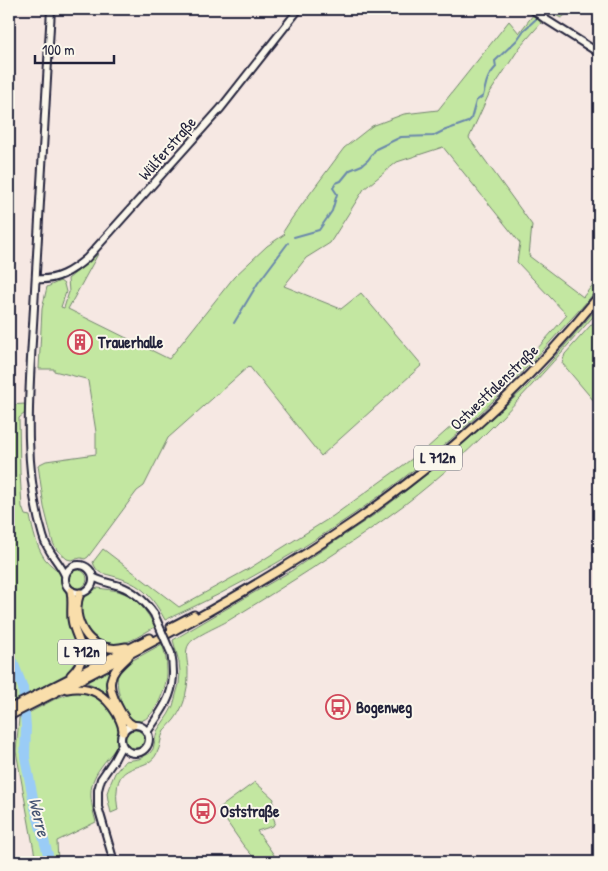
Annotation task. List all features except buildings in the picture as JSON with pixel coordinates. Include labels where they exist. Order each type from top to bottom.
[{"type":"main road","points":[[51,9],[31,379],[30,462],[42,535],[48,550],[65,575],[65,583],[68,589],[80,593],[88,590],[93,577]]},
{"type":"main road","name":"Wülferstraße","points":[[36,279],[50,279],[62,275],[87,258],[220,108],[299,9]]},
{"type":"main road","points":[[532,9],[599,53]]},
{"type":"main road","name":"Ostwestfalenstraße","points":[[9,716],[53,690],[248,588],[299,558],[360,518],[461,439],[498,406],[565,337],[599,296]]},
{"type":"main road","points":[[57,561],[72,567]]},
{"type":"main road","points":[[65,575],[72,567],[78,565],[85,566],[93,577],[134,593],[154,614],[171,653],[173,678],[171,692],[165,706],[147,732]]},
{"type":"main road","points":[[91,586],[108,584]]},
{"type":"main road","name":"L 712n","points":[[53,690],[76,670],[82,654],[72,618],[71,591]]},
{"type":"main road","name":"L 712n","points":[[80,593],[77,606],[78,618],[80,625],[89,638],[97,644],[112,649],[135,648]]},
{"type":"main road","name":"L 712n","points":[[135,648],[117,668],[111,680],[110,688],[126,721],[137,726]]},
{"type":"main road","name":"L 712n","points":[[53,690],[68,688],[90,689],[100,694],[114,709],[121,722],[123,732]]},
{"type":"main road","name":"Ostwestfalenstraße","points":[[9,709],[53,690]]},
{"type":"main road","points":[[128,752],[122,745],[121,740],[125,729],[156,719]]},
{"type":"main road","points":[[114,760],[128,752],[140,752],[146,748],[149,740],[147,732],[137,726]]},
{"type":"main road","points":[[114,862],[102,823],[97,798],[99,781],[122,745]]},
{"type":"green space","points":[[544,9],[574,9],[561,18]]},
{"type":"green space","points":[[533,15],[541,23],[520,47],[489,94],[469,138],[532,225],[529,256],[583,297],[599,277],[599,285],[588,301],[518,376],[474,419],[378,497],[327,532],[275,564],[165,620],[153,600],[146,593],[132,583],[97,570],[93,562],[103,549],[179,607],[250,568],[333,516],[427,448],[537,349],[567,315],[517,262],[520,243],[443,147],[397,162],[364,189],[330,243],[306,258],[284,286],[341,309],[361,293],[422,365],[321,456],[249,366],[168,438],[144,486],[137,491],[88,557],[85,559],[67,559],[57,550],[53,543],[44,507],[38,465],[46,461],[96,454],[96,432],[88,381],[54,371],[54,369],[39,369],[42,309],[47,287],[60,281],[64,284],[66,292],[61,307],[64,308],[69,292],[68,279],[98,254],[68,309],[169,359],[234,277],[267,246],[285,234],[283,232],[292,218],[344,148],[372,126],[404,114],[438,110],[509,21],[519,33]]},
{"type":"green space","points":[[599,306],[599,310],[506,412],[457,461],[431,483],[404,505],[319,564],[231,619],[202,634],[189,644],[187,650],[188,684],[182,707],[164,731],[153,759],[122,775],[117,793],[118,810],[111,813],[107,793],[115,773],[125,761],[139,759],[150,753],[153,749],[157,731],[173,706],[180,672],[173,640],[291,571],[380,511],[444,461],[546,367]]},
{"type":"green space","points":[[599,316],[599,407],[562,363],[565,354]]},
{"type":"green space","points":[[25,404],[25,413],[19,418],[22,507],[25,515],[30,516],[39,549],[47,561],[60,573],[61,582],[69,598],[70,630],[78,652],[74,665],[68,673],[11,703],[9,690],[9,405]]},
{"type":"green space","points":[[74,570],[82,570],[87,575],[85,586],[74,588],[69,583],[69,575]]},
{"type":"green space","points":[[98,588],[118,591],[136,600],[145,610],[155,627],[121,644],[105,643],[96,638],[82,621],[80,612],[81,602],[87,594]]},
{"type":"green space","points":[[81,632],[93,645],[109,652],[83,667],[84,649]]},
{"type":"green space","points":[[162,644],[166,657],[167,677],[159,702],[149,716],[143,720],[136,721],[130,719],[120,699],[117,683],[118,673],[124,664]]},
{"type":"green space","points":[[111,667],[109,678],[112,702],[97,687],[85,682]]},
{"type":"green space","points":[[73,692],[82,692],[90,695],[110,709],[119,724],[117,745],[101,766],[93,782],[91,798],[96,822],[57,841],[58,862],[36,862],[16,751],[19,718],[57,698]]},
{"type":"green space","points":[[131,730],[139,730],[144,735],[142,746],[131,748],[126,743],[126,735]]},
{"type":"green space","points":[[255,782],[274,799],[271,811],[275,822],[273,826],[257,831],[279,862],[258,862],[243,845],[218,809]]},
{"type":"waterway","points":[[548,10],[552,9]]},
{"type":"waterway","points":[[294,237],[319,230],[332,211],[337,194],[333,188],[336,183],[341,181],[350,170],[368,160],[376,149],[401,137],[433,136],[468,122],[471,119],[476,101],[483,96],[488,78],[496,67],[495,61],[536,19]]},
{"type":"waterway","points":[[234,323],[258,283],[288,243]]},
{"type":"waterway","name":"Werre","points":[[9,655],[23,688],[26,727],[25,757],[35,808],[50,862]]},
{"type":"place","name":"Trauerhalle","points":[[80,342]]},
{"type":"place","name":"Bogenweg","points":[[338,707]]},
{"type":"place","name":"Oststraße","points":[[203,811]]}]
